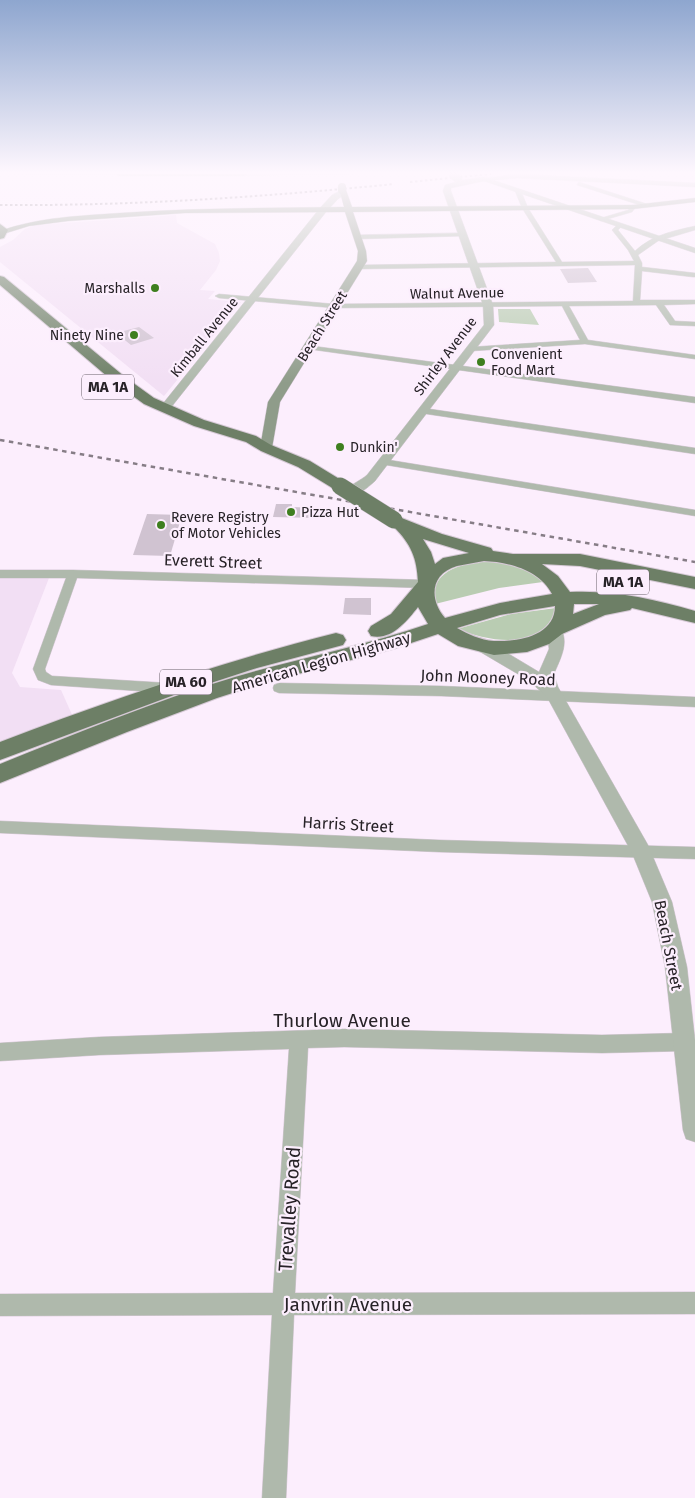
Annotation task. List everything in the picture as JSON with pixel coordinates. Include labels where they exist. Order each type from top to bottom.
[{"type":"highway","name":"MA 1A","points":[[0,279],[131,389],[149,401],[199,423],[244,436],[266,448],[304,464],[349,489],[394,520],[414,538],[423,550],[426,559],[426,584],[423,600],[434,621],[457,638],[481,646],[501,648],[524,646],[541,640],[555,630],[606,609],[636,606],[658,607],[694,613]]},
{"type":"highway","name":"MA 1A","points":[[0,294],[113,392]]},
{"type":"highway","name":"MA 1A","points":[[133,406],[156,419],[195,433],[236,444],[266,448]]},
{"type":"highway","name":"MA 1A","points":[[394,520],[447,542],[509,558],[550,558],[694,613]]},
{"type":"highway","points":[[375,639],[398,619],[437,570],[458,560],[479,556],[509,558],[538,569],[562,593],[565,615],[555,630]]},
{"type":"highway","points":[[550,558],[587,561],[695,583]]},
{"type":"highway","name":"MA 60","points":[[562,593],[610,586],[694,613]]},
{"type":"highway","name":"MA 60","points":[[562,593],[611,598],[658,607]]},
{"type":"highway","name":"American Legion Highway","points":[[0,774],[128,722],[375,639],[499,602],[562,593]]},
{"type":"highway","points":[[375,639],[408,644],[481,646]]},
{"type":"highway","name":"American Legion Highway","points":[[0,751],[168,688],[278,654],[375,639]]},
{"type":"main road","points":[[359,267],[363,255],[360,244]]},
{"type":"main road","name":"Beach Street","points":[[266,448],[271,408],[359,267]]},
{"type":"street","name":"Kimball Avenue","points":[[164,408],[296,244]]},
{"type":"street","name":"Shirley Avenue","points":[[349,489],[368,481],[489,325],[488,306],[466,244]]},
{"type":"street","points":[[547,244],[560,264]]},
{"type":"street","points":[[628,244],[636,254],[640,266],[636,303]]},
{"type":"street","points":[[636,254],[644,244]]},
{"type":"street","points":[[673,244],[695,251]]},
{"type":"street","points":[[359,267],[560,264],[640,266],[693,275]]},
{"type":"street","name":"Walnut Avenue","points":[[219,296],[334,306],[488,306],[695,302]]},
{"type":"street","points":[[659,303],[673,323],[695,324]]},
{"type":"street","points":[[565,304],[585,342]]},
{"type":"street","points":[[471,349],[585,342],[695,357]]},
{"type":"street","points":[[308,347],[695,400]]},
{"type":"street","points":[[423,411],[695,451]]},
{"type":"street","points":[[383,462],[695,513]]},
{"type":"street","name":"Everett Street","points":[[0,574],[73,574],[426,584]]},
{"type":"street","points":[[73,574],[39,668],[40,674],[44,678],[51,680],[168,688]]},
{"type":"street","name":"Beach Street","points":[[555,630],[557,649],[546,674],[554,696],[641,851],[655,881],[670,931],[695,1130]]},
{"type":"street","name":"Beach Street","points":[[481,646],[534,676],[554,696]]},
{"type":"street","name":"John Mooney Road","points":[[279,688],[440,691],[695,702]]},
{"type":"street","name":"Harris Street","points":[[0,827],[439,846],[695,854]]},
{"type":"street","name":"Thurlow Avenue","points":[[0,1052],[99,1046],[344,1038],[602,1044],[684,1042]]},
{"type":"street","name":"Trevalley Road","points":[[274,1498],[283,1305],[299,1040]]},
{"type":"street","name":"Janvrin Avenue","points":[[0,1305],[695,1303]]},
{"type":"shaded area","points":[[6,244],[215,244],[220,261],[216,270],[200,290],[215,291],[208,299],[241,302],[164,396],[0,262],[0,247]]},
{"type":"shaded area","points":[[0,578],[49,578],[12,673],[20,687],[61,690],[73,717],[0,745]]},
{"type":"green space","points":[[498,309],[530,309],[539,325],[499,322]]},
{"type":"green space","points":[[488,561],[525,569],[532,572],[543,582],[499,588],[435,604],[434,593],[442,576],[458,567]]},
{"type":"green space","points":[[556,608],[549,622],[540,632],[514,640],[499,640],[470,634],[457,629],[511,614]]},
{"type":"building","points":[[588,268],[597,282],[568,283],[560,269]]},
{"type":"building","name":"Ninety Nine","points":[[139,327],[154,338],[131,345],[116,333]]},
{"type":"building","name":"Pizza Hut","points":[[276,504],[292,504],[292,507],[317,508],[316,518],[273,517]]},
{"type":"building","name":"Revere Registry of Motor Vehicles","points":[[147,514],[182,515],[170,556],[133,555]]},
{"type":"building","points":[[345,598],[371,598],[371,615],[343,614]]},
{"type":"railway","points":[[0,440],[695,562]]},
{"type":"place","name":"Marshalls","points":[[155,288]]},
{"type":"place","name":"Ninety Nine","points":[[134,335]]},
{"type":"place","name":"Convenient Food Mart","points":[[481,362]]},
{"type":"place","name":"Dunkin'","points":[[340,447]]},
{"type":"place","name":"Pizza Hut","points":[[291,512]]},
{"type":"place","name":"Revere Registry of Motor Vehicles","points":[[161,525]]}]
